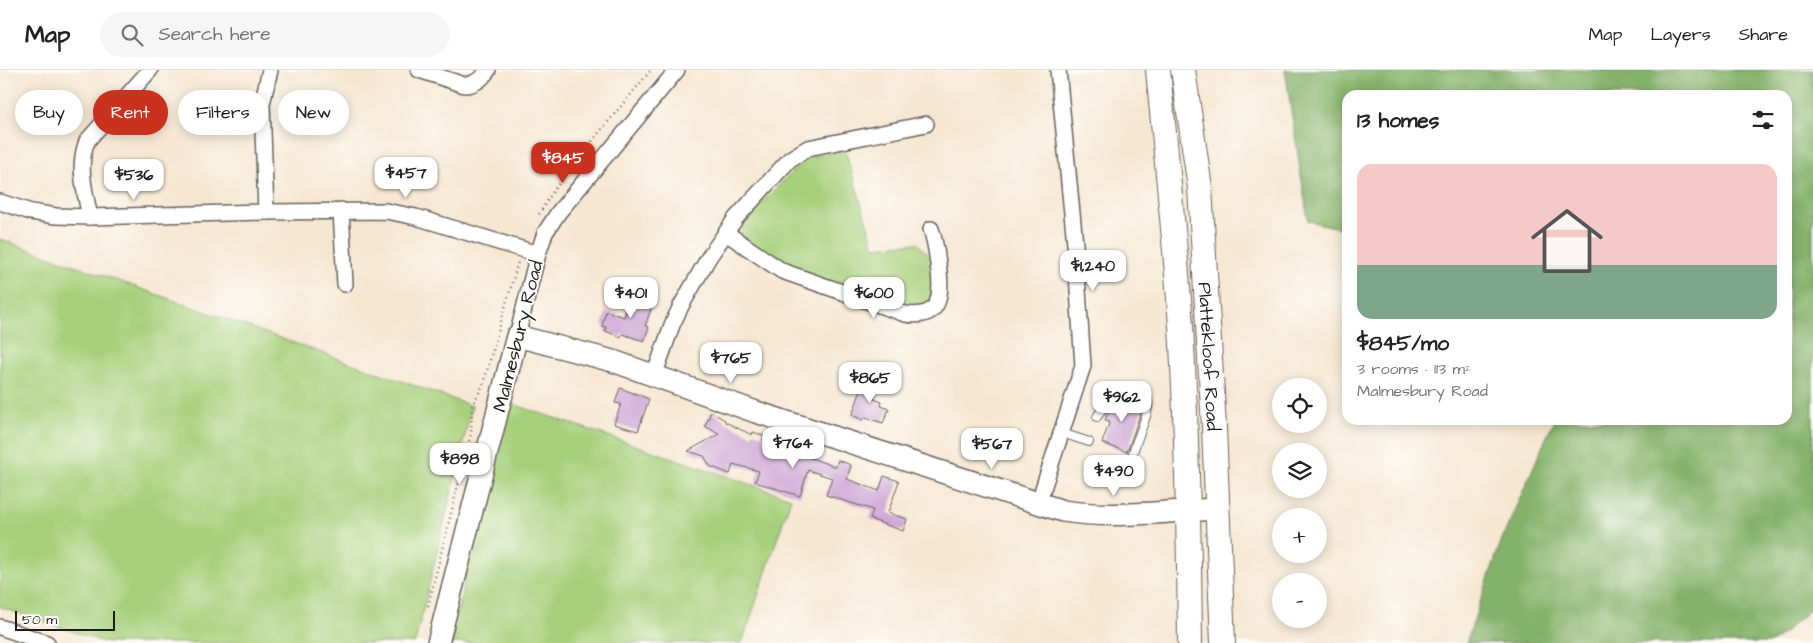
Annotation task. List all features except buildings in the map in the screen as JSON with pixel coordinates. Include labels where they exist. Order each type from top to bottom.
[{"type":"main road","name":"Plattekloof Road","points":[[1158,70],[1181,326],[1189,510],[1190,643]]},
{"type":"main road","name":"Plattekloof Road","points":[[1183,70],[1200,188],[1218,509],[1223,643]]},
{"type":"street","points":[[90,217],[82,167],[83,153],[87,142],[150,70]]},
{"type":"street","points":[[266,212],[262,104],[270,70]]},
{"type":"street","points":[[419,70],[464,85],[470,85],[479,81],[488,70]]},
{"type":"street","name":"Malmesbury Road","points":[[438,643],[545,233],[558,214],[676,70]]},
{"type":"street","points":[[1038,504],[1084,366],[1075,244],[1058,70]]},
{"type":"street","points":[[654,376],[672,325],[709,257],[736,218],[790,159],[798,152],[808,148],[926,124]]},
{"type":"street","points":[[0,202],[31,212],[56,216],[90,217],[342,210],[396,212],[538,254]]},
{"type":"street","points":[[342,210],[345,284]]},
{"type":"street","points":[[726,233],[782,271],[905,314],[917,316],[932,309],[940,299],[941,289],[936,243],[930,229]]},
{"type":"street","points":[[517,336],[613,362],[756,412],[1063,511],[1088,515],[1127,516],[1218,509]]},
{"type":"street","points":[[0,627],[47,643]]},
{"type":"lane","points":[[1097,416],[1105,406],[1109,396],[1117,388],[1126,388],[1143,394],[1148,400],[1148,408],[1133,452],[1131,466]]},
{"type":"lane","points":[[1062,433],[1088,442]]},
{"type":"path","points":[[536,221],[554,190],[652,70]]},
{"type":"path","points":[[426,614],[471,433],[472,406],[483,385],[519,259]]},
{"type":"green space","points":[[1285,70],[1813,70],[1813,607],[1772,643],[1466,643],[1502,539],[1552,425],[1792,425],[1792,90],[1342,90],[1342,229],[1308,221]]},
{"type":"green space","points":[[845,150],[874,247],[917,243],[930,256],[935,295],[928,305],[914,311],[787,268],[742,237],[740,224],[807,157]]},
{"type":"green space","points":[[0,239],[472,406],[415,643],[107,643],[0,607]]},
{"type":"green space","points":[[504,401],[791,498],[742,643],[444,643],[451,617],[457,613]]}]
